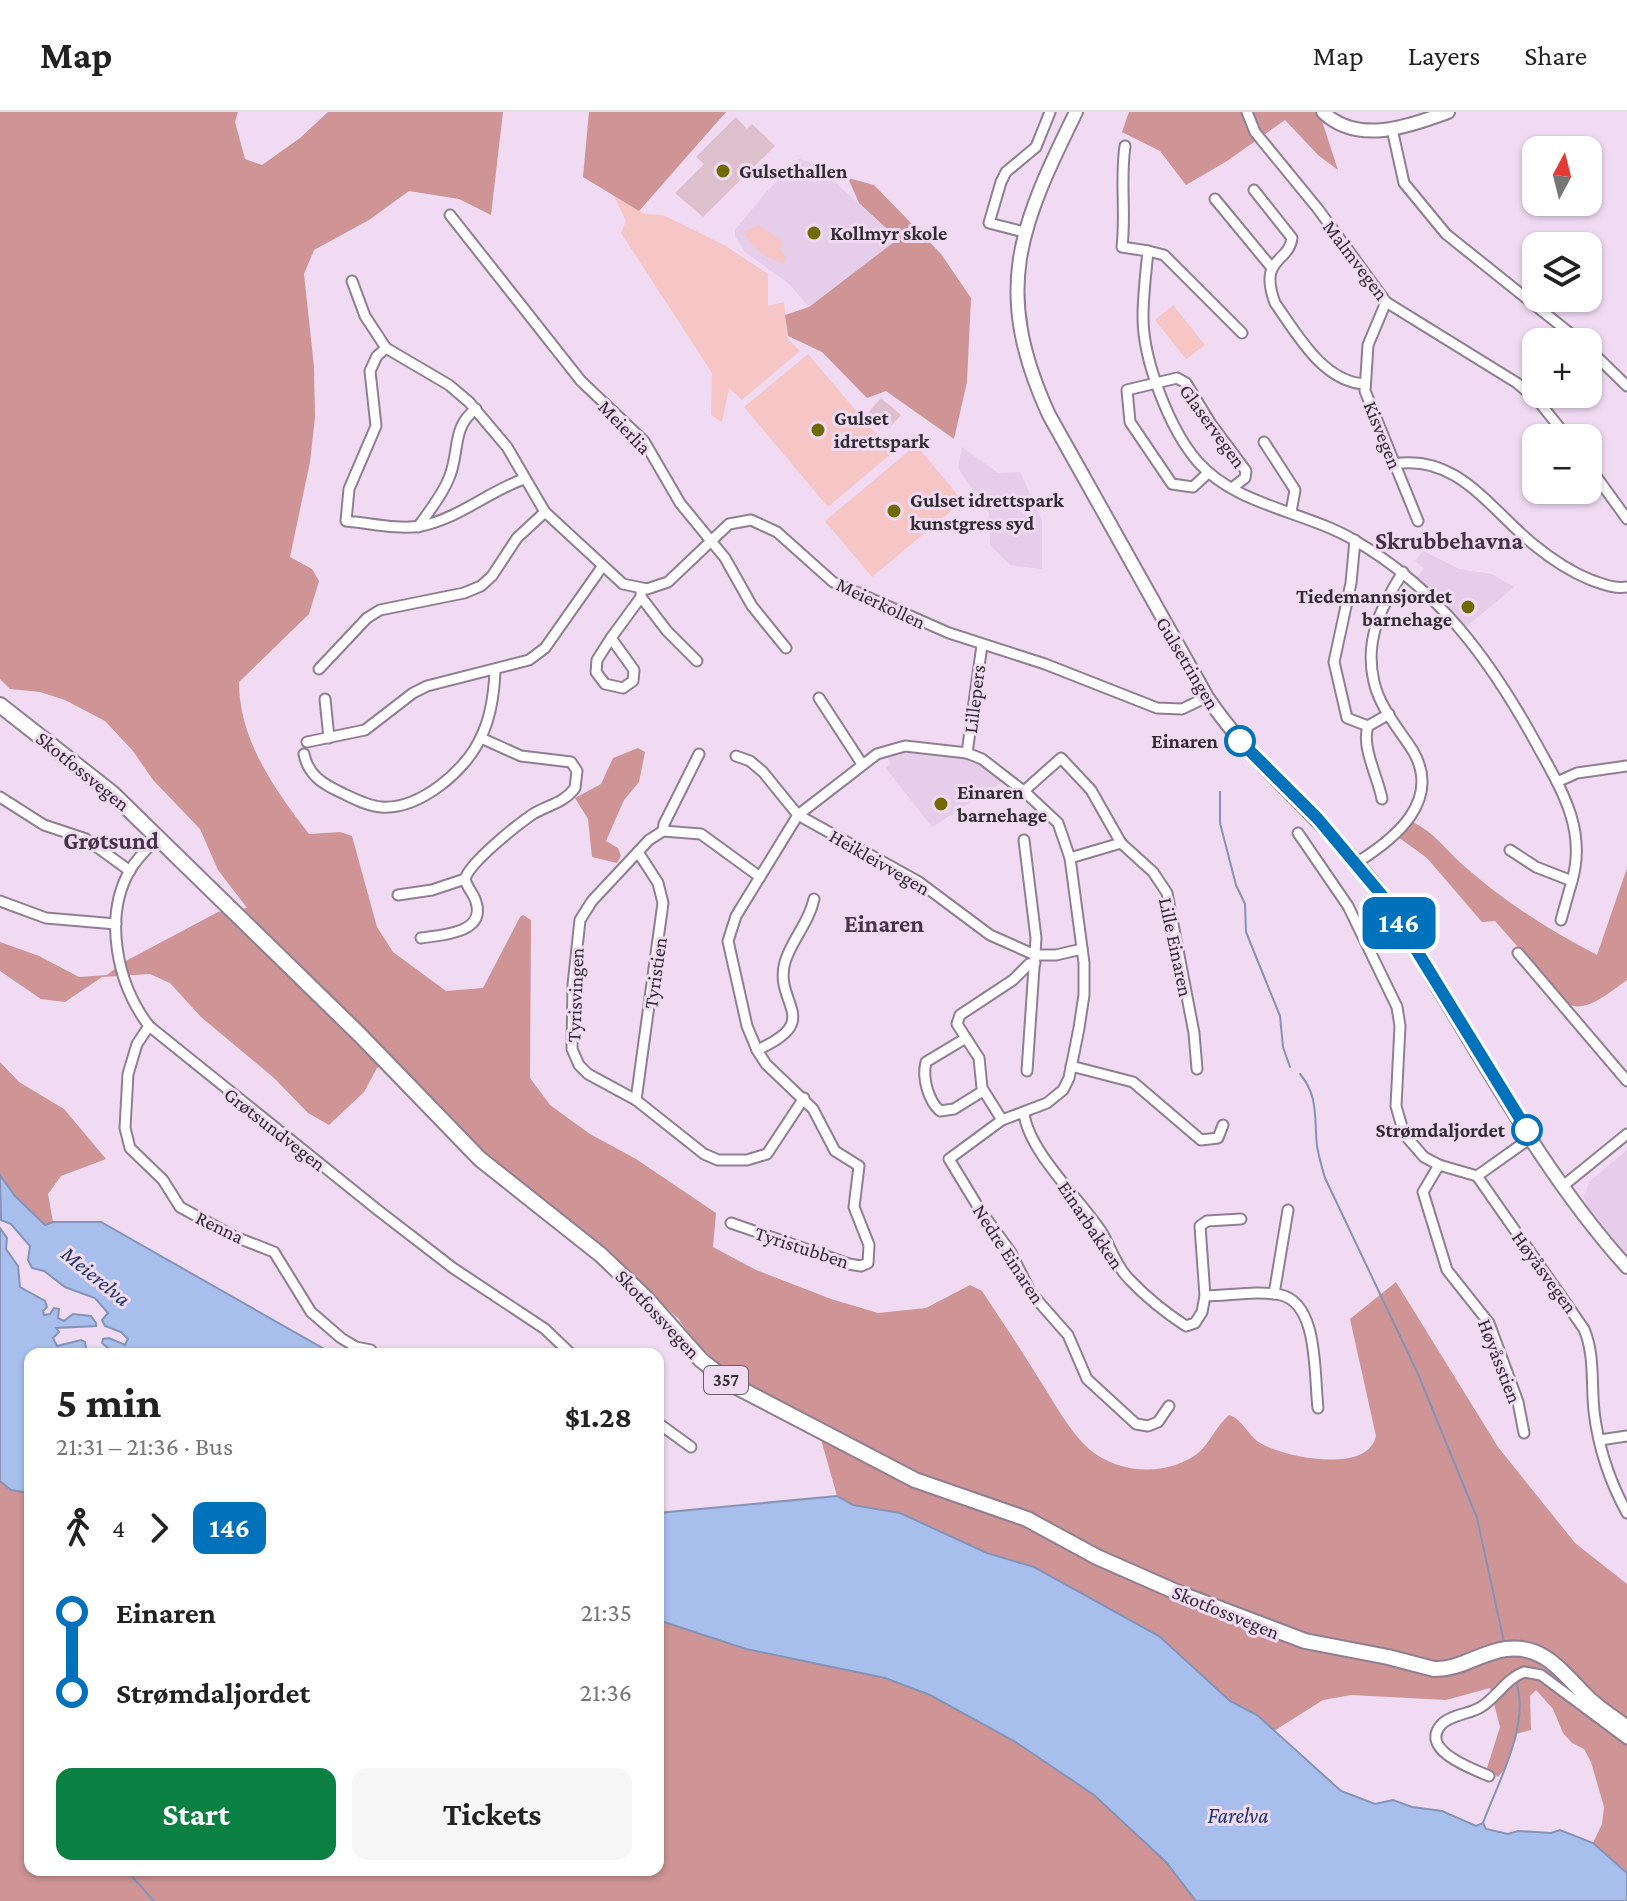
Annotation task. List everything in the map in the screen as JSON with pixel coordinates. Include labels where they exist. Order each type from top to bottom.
[{"type":"main road","name":"Skotfossvegen","points":[[0,705],[86,770],[159,836],[480,1159],[601,1255],[701,1360],[733,1385],[915,1480],[1027,1519],[1120,1568],[1290,1637],[1434,1669],[1457,1666],[1505,1649],[1534,1651],[1553,1662],[1589,1699],[1627,1728]]},
{"type":"street","points":[[1024,232],[989,223],[994,199],[1006,172],[1036,147],[1050,112]]},
{"type":"street","name":"Gulsetringen","points":[[1076,112],[1037,193],[1017,264],[1017,314],[1025,353],[1038,391],[1063,442],[1207,697],[1236,736],[1318,819],[1385,899],[1487,1069],[1563,1186],[1627,1267]]},
{"type":"street","name":"Malmvegen","points":[[1247,112],[1255,132],[1318,209],[1386,302],[1527,391],[1556,424]]},
{"type":"street","points":[[1323,112],[1338,125],[1355,130],[1392,129],[1448,112]]},
{"type":"street","points":[[1392,129],[1404,183],[1446,234],[1564,328]]},
{"type":"street","points":[[1125,146],[1122,247],[1164,255],[1242,333]]},
{"type":"street","points":[[1254,190],[1292,238],[1290,246],[1272,268],[1271,289],[1275,303],[1311,351],[1340,378],[1365,384]]},
{"type":"street","points":[[1215,199],[1272,268]]},
{"type":"street","name":"Meierlia","points":[[450,215],[588,389],[644,441],[680,503],[732,569],[752,606],[786,648]]},
{"type":"street","name":"Glaservegen","points":[[1148,251],[1143,320],[1157,382],[1181,439],[1208,473],[1232,488],[1355,540],[1403,572],[1483,654],[1557,782],[1578,837],[1572,881],[1561,920]]},
{"type":"street","points":[[352,281],[365,316],[386,348],[449,385],[476,409],[507,447],[545,512],[602,567],[623,584],[641,593],[667,631],[697,661]]},
{"type":"street","name":"Kisvegen","points":[[1386,302],[1368,345],[1365,384],[1418,521]]},
{"type":"street","points":[[386,348],[377,356],[370,371],[376,426],[352,479],[346,521],[418,527],[443,519],[489,493],[524,479]]},
{"type":"street","points":[[1602,362],[1627,386]]},
{"type":"street","name":"Glaservegen","points":[[1208,473],[1193,487],[1172,484],[1130,422],[1127,390],[1177,378],[1186,383],[1211,424],[1246,471],[1245,478],[1232,488]]},
{"type":"street","points":[[418,527],[444,488],[454,465],[461,425],[476,409]]},
{"type":"street","name":"Glaservegen","points":[[1264,442],[1295,490],[1291,512]]},
{"type":"street","points":[[1394,464],[1416,462],[1442,467],[1469,484],[1533,545],[1576,574],[1612,587],[1627,587]]},
{"type":"street","points":[[1602,484],[1627,519]]},
{"type":"street","points":[[319,669],[367,618],[380,610],[464,593],[481,586],[492,576],[517,538],[545,512]]},
{"type":"street","name":"Meierkollen","points":[[641,593],[675,577],[711,541],[737,521],[759,521],[777,532],[805,561],[833,582],[892,611],[982,645],[1045,664],[1157,708],[1182,709],[1207,697]]},
{"type":"street","points":[[1355,540],[1351,583],[1334,662],[1347,718],[1368,726]]},
{"type":"street","points":[[307,742],[372,726],[419,690],[519,665],[538,654],[602,567]]},
{"type":"street","points":[[1356,863],[1375,851],[1408,821],[1420,800],[1422,779],[1418,761],[1374,684],[1371,646],[1382,609],[1403,572]]},
{"type":"street","points":[[611,638],[634,670],[633,681],[623,688],[605,684],[596,672],[597,660],[611,638],[641,593]]},
{"type":"street","name":"Lillepers","points":[[967,753],[982,645]]},
{"type":"street","points":[[304,754],[313,775],[333,789],[376,807],[392,807],[428,795],[470,754],[481,738],[490,709],[495,671]]},
{"type":"street","points":[[819,698],[862,764]]},
{"type":"street","points":[[325,699],[329,738]]},
{"type":"street","points":[[1368,726],[1389,714]]},
{"type":"street","points":[[1368,726],[1367,748],[1376,769],[1382,799]]},
{"type":"street","points":[[398,895],[432,890],[465,879],[475,864],[525,820],[568,796],[578,781],[577,771],[571,762],[521,756],[481,738]]},
{"type":"street","points":[[804,1098],[777,1075],[757,1050],[747,1026],[728,941],[732,924],[798,815],[862,764],[886,749],[905,746],[967,753],[994,766],[1058,823],[1070,858],[1082,949],[1084,995],[1071,1066],[1059,1095],[1024,1113],[1002,1120],[983,1091],[979,1058],[957,1024],[960,1015],[1013,980],[1035,959],[1082,949]]},
{"type":"street","points":[[699,754],[663,831],[701,834],[760,877]]},
{"type":"street","name":"Heikleivvegen","points":[[736,756],[750,761],[763,772],[798,815],[919,882],[990,935],[1035,959]]},
{"type":"street","name":"Lille Einaren","points":[[1024,791],[1061,758],[1091,790],[1121,843],[1153,872],[1170,903],[1194,1033],[1197,1069]]},
{"type":"street","points":[[1557,782],[1577,773],[1627,766]]},
{"type":"street","points":[[0,797],[44,825],[86,839],[130,871]]},
{"type":"street","name":"Tyrisvingen","points":[[663,831],[638,852],[592,901],[580,920],[571,1035],[574,1055],[583,1070],[636,1100],[704,1154],[725,1161],[747,1160],[767,1154],[804,1098]]},
{"type":"street","points":[[1298,833],[1348,906],[1365,946],[1393,995],[1399,1015],[1396,1106],[1400,1125],[1417,1151],[1439,1165],[1477,1176],[1532,1137]]},
{"type":"street","name":"Grøtsundvegen","points":[[159,836],[130,871],[121,893],[116,924],[122,971],[133,1001],[149,1026],[379,1211],[466,1278],[545,1329],[565,1348]]},
{"type":"street","points":[[1024,840],[1035,959],[1027,1071]]},
{"type":"street","points":[[1070,858],[1121,843]]},
{"type":"street","points":[[1510,850],[1536,867],[1572,881]]},
{"type":"street","name":"Tyristien","points":[[636,1100],[663,903],[658,883],[638,852]]},
{"type":"street","points":[[421,938],[461,931],[472,922],[477,904],[465,879]]},
{"type":"street","points":[[757,1050],[778,1039],[791,1024],[793,1015],[785,982],[785,963],[809,919],[814,899]]},
{"type":"street","points":[[0,901],[46,918],[116,924]]},
{"type":"street","points":[[1518,953],[1627,1081]]},
{"type":"street","name":"Renna","points":[[149,1026],[137,1044],[128,1074],[125,1128],[130,1148],[163,1180],[180,1207],[233,1236],[274,1252],[311,1312],[341,1338],[366,1348]]},
{"type":"street","points":[[966,1038],[926,1062],[924,1072],[930,1096],[937,1110],[948,1111],[983,1091]]},
{"type":"street","points":[[1071,1066],[1133,1082],[1201,1140],[1218,1138],[1223,1125]]},
{"type":"street","name":"Tyristubben","points":[[731,1223],[849,1264],[865,1266],[869,1259],[869,1245],[855,1214],[854,1199],[859,1166],[835,1151],[804,1098]]},
{"type":"street","name":"Einarbakken","points":[[1024,1113],[1028,1127],[1047,1159],[1101,1231],[1119,1267],[1129,1279],[1186,1326],[1198,1320],[1205,1296]]},
{"type":"street","name":"Nedre Einaren","points":[[1002,1120],[949,1159],[1010,1251],[1031,1293],[1068,1335],[1083,1374],[1130,1421],[1142,1426],[1162,1419],[1169,1406]]},
{"type":"street","points":[[1563,1186],[1627,1134]]},
{"type":"street","name":"Høyåsstien","points":[[1439,1165],[1423,1192],[1427,1213],[1447,1270],[1489,1323],[1518,1402],[1524,1433]]},
{"type":"street","name":"Høyåsvegen","points":[[1477,1176],[1584,1329],[1591,1350],[1594,1408],[1600,1440],[1608,1473],[1627,1513]]},
{"type":"street","points":[[1274,1294],[1288,1210]]},
{"type":"street","points":[[1241,1219],[1207,1221],[1200,1226],[1205,1296],[1274,1294],[1293,1300],[1306,1317],[1318,1408]]},
{"type":"street","points":[[664,1427],[691,1447]]},
{"type":"street","points":[[1600,1440],[1627,1436]]},
{"type":"street","points":[[1489,1776],[1446,1756],[1439,1746],[1438,1730],[1442,1723],[1481,1707],[1524,1672],[1541,1675],[1627,1739]]},
{"type":"shaded area","points":[[0,112],[238,112],[235,122],[245,159],[262,165],[300,138],[328,112],[503,112],[491,215],[459,199],[409,191],[369,220],[314,250],[304,274],[314,367],[315,417],[310,462],[290,557],[312,569],[319,581],[309,614],[239,682],[245,724],[272,782],[309,834],[340,832],[352,836],[377,927],[393,952],[446,991],[483,988],[520,917],[523,915],[531,920],[530,1078],[550,1105],[590,1134],[636,1159],[716,1213],[713,1247],[756,1270],[831,1299],[878,1313],[926,1308],[970,1285],[982,1291],[1075,1434],[1089,1449],[1114,1464],[1158,1469],[1186,1461],[1202,1449],[1229,1415],[1238,1420],[1257,1441],[1289,1454],[1325,1460],[1343,1459],[1370,1448],[1376,1436],[1350,1319],[1396,1282],[1498,1447],[1575,1543],[1627,1584],[1627,1873],[1593,1843],[1602,1824],[1604,1807],[1591,1762],[1584,1749],[1572,1743],[1563,1733],[1553,1709],[1536,1690],[1530,1696],[1531,1730],[1516,1734],[1506,1767],[1498,1777],[1487,1768],[1500,1727],[1490,1688],[1446,1700],[1351,1695],[1323,1700],[1274,1731],[1257,1715],[1230,1701],[1159,1636],[1034,1567],[987,1553],[900,1513],[853,1505],[837,1496],[817,1425],[759,1393],[706,1353],[678,1318],[497,1168],[395,1061],[377,1068],[364,1092],[329,1125],[308,1113],[274,1078],[201,1017],[170,983],[150,974],[102,977],[65,1002],[41,999],[0,971],[0,942],[39,956],[79,977],[107,975],[124,962],[218,912],[247,908],[218,870],[200,829],[153,780],[133,751],[105,721],[65,700],[40,692],[10,689],[0,679]]},
{"type":"shaded area","points":[[589,112],[726,112],[639,211],[583,177]]},
{"type":"shaded area","points":[[1129,112],[1319,112],[1338,170],[1318,155],[1285,120],[1227,161],[1186,185],[1160,151],[1122,132]]},
{"type":"shaded area","name":"Kollmyr skole","points":[[799,159],[815,164],[898,239],[809,307],[789,284],[745,252],[735,236],[735,230],[767,191]]},
{"type":"shaded area","points":[[848,178],[874,185],[941,254],[971,298],[967,382],[954,439],[886,391],[867,398],[822,352],[788,336],[785,315],[809,307],[898,239],[859,203]]},
{"type":"shaded area","points":[[614,196],[645,214],[663,215],[726,246],[768,274],[768,306],[784,302],[787,338],[800,351],[742,400],[729,388],[722,422],[711,415],[712,373],[621,233],[626,221]]},
{"type":"shaded area","points":[[759,225],[784,243],[780,248],[786,258],[784,264],[760,252],[747,238],[744,232]]},
{"type":"shaded area","points":[[1173,305],[1205,345],[1186,359],[1155,320]]},
{"type":"shaded area","name":"Gulset idrettspark","points":[[808,354],[892,453],[828,507],[744,407]]},
{"type":"shaded area","name":"Gulset idrettspark kunstgress syd","points":[[916,445],[963,501],[872,577],[825,521]]},
{"type":"shaded area","points":[[962,447],[998,473],[1020,472],[1042,520],[1042,569],[1010,565],[990,545],[989,513],[958,468]]},
{"type":"shaded area","name":"Tiedemannsjordet barnehage","points":[[1423,551],[1459,569],[1492,574],[1514,587],[1466,627],[1416,578],[1424,568],[1415,561]]},
{"type":"shaded area","points":[[638,748],[645,752],[639,782],[624,800],[606,841],[618,848],[621,856],[617,863],[592,857],[588,819],[575,798],[601,784],[613,758]]},
{"type":"shaded area","name":"Einaren barnehage","points":[[908,750],[970,759],[1004,781],[932,827],[886,768],[891,764],[886,756]]},
{"type":"shaded area","points":[[1413,822],[1428,831],[1464,866],[1511,903],[1597,955],[1627,868],[1627,980],[1591,1003],[1583,1006],[1568,1004],[1495,921],[1482,922],[1427,858],[1398,837]]},
{"type":"shaded area","points":[[0,1062],[19,1082],[64,1109],[106,1159],[61,1176],[48,1194],[53,1222],[46,1226],[15,1196],[0,1175]]},
{"type":"shaded area","points":[[1627,1150],[1627,1256],[1587,1206],[1584,1197],[1589,1182]]},
{"type":"shaded area","points":[[0,1481],[11,1490],[24,1492],[24,1876],[664,1876],[664,1622],[746,1649],[885,1678],[930,1695],[1014,1741],[1094,1795],[1166,1862],[1196,1901],[0,1901]]},
{"type":"water","name":"Meierelva","points":[[0,1175],[15,1196],[45,1225],[53,1222],[101,1222],[322,1348],[108,1348],[102,1343],[103,1339],[109,1338],[125,1345],[128,1339],[121,1332],[105,1326],[102,1320],[108,1313],[95,1298],[65,1287],[44,1271],[32,1268],[28,1260],[30,1246],[11,1224],[1,1220]]},
{"type":"water","points":[[0,1228],[7,1238],[6,1249],[18,1266],[20,1287],[45,1301],[47,1307],[44,1315],[50,1314],[54,1308],[59,1309],[58,1318],[64,1321],[73,1314],[91,1316],[96,1326],[56,1328],[59,1332],[53,1338],[57,1346],[81,1340],[86,1348],[24,1348],[24,1492],[11,1490],[0,1481]]},
{"type":"water","name":"Farelva","points":[[837,1496],[853,1505],[900,1513],[987,1553],[1034,1567],[1159,1636],[1230,1701],[1257,1715],[1341,1791],[1375,1804],[1393,1800],[1412,1807],[1442,1811],[1476,1826],[1483,1823],[1486,1829],[1508,1834],[1560,1830],[1593,1843],[1627,1873],[1627,1901],[1196,1901],[1166,1862],[1094,1795],[1014,1741],[930,1695],[885,1678],[746,1649],[664,1622],[664,1512]]},
{"type":"building","name":"Gulsethallen","points":[[736,117],[747,129],[752,124],[775,146],[703,217],[675,193],[704,164],[696,157]]},
{"type":"building","points":[[881,398],[901,415],[889,428],[869,412]]},
{"type":"waterway","points":[[1220,792],[1220,823],[1236,885],[1245,904],[1246,932],[1280,1016],[1283,1047],[1290,1067]]},
{"type":"waterway","points":[[1300,1074],[1313,1099],[1317,1146],[1325,1178],[1418,1374],[1477,1518],[1504,1642]]},
{"type":"waterway","points":[[1483,1823],[1515,1737],[1520,1701],[1517,1684]]},
{"type":"waterway","points":[[131,1876],[154,1901]]},
{"type":"bus line","name":"146","points":[[1240,741],[1318,819],[1385,899],[1527,1130]]},
{"type":"place","name":"Gulsethallen","points":[[723,171]]},
{"type":"place","name":"Kollmyr skole","points":[[814,233]]},
{"type":"place","name":"Gulset idrettspark","points":[[818,430]]},
{"type":"place","name":"Gulset idrettspark kunstgress syd","points":[[894,511]]},
{"type":"place","name":"Tiedemannsjordet barnehage","points":[[1468,607]]},
{"type":"place","name":"Einaren","points":[[1240,741]]},
{"type":"place","name":"Einaren barnehage","points":[[941,804]]},
{"type":"place","name":"Strømdaljordet","points":[[1527,1130]]},
{"type":"district","name":"Skrubbehavna","points":[[1449,540]]},
{"type":"district","name":"Grøtsund","points":[[111,840]]},
{"type":"district","name":"Einaren","points":[[884,923]]}]
